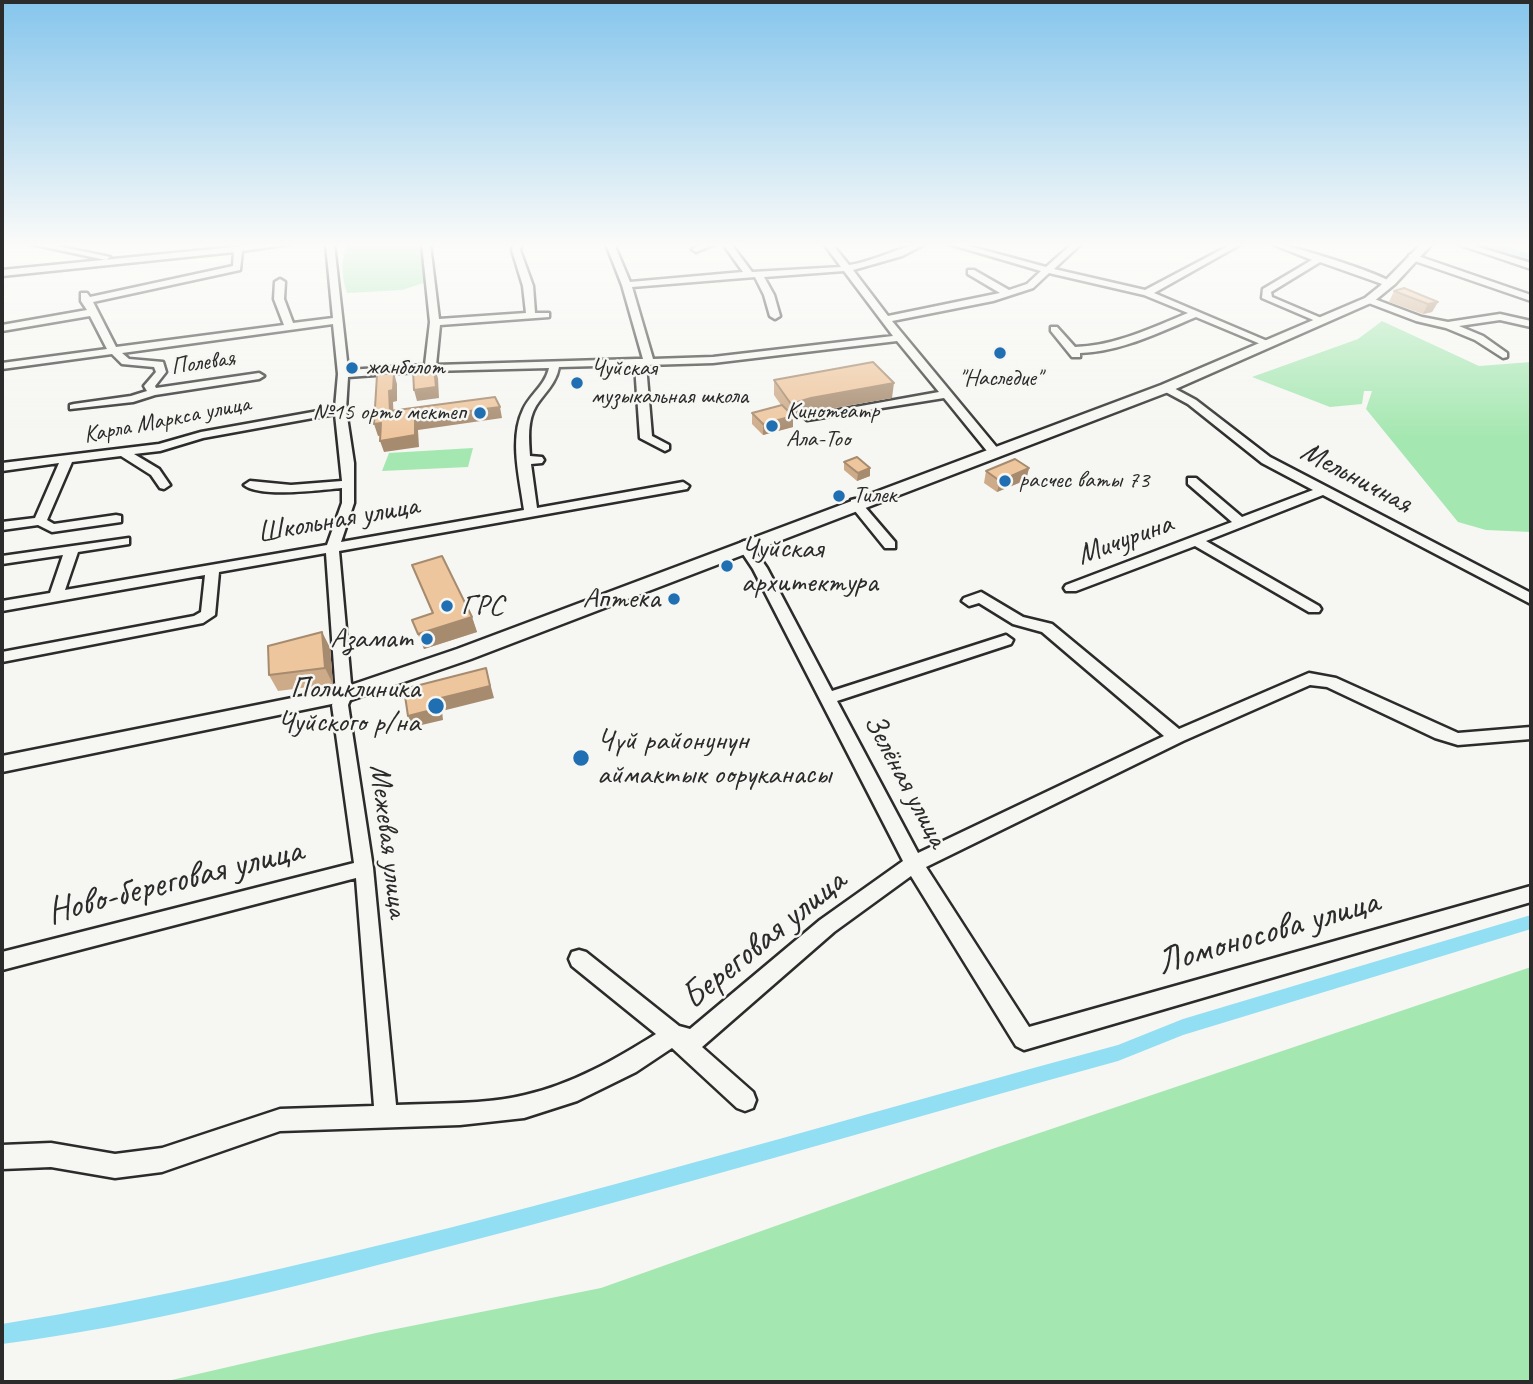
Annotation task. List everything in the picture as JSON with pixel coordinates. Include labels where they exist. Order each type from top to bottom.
[{"type":"main road","points":[[2,764],[344,695],[464,654],[744,545],[1166,388],[1348,309]]},
{"type":"street","points":[[92,309],[111,349]]},
{"type":"street","points":[[283,309],[289,326]]},
{"type":"street","name":"Межевая улица","points":[[337,309],[343,374],[340,410],[348,484],[348,503],[332,548],[344,695],[340,705],[364,868],[386,1115]]},
{"type":"street","points":[[430,369],[435,322],[433,309]]},
{"type":"street","points":[[530,309],[531,316]]},
{"type":"street","points":[[633,309],[645,361],[646,438],[665,447]]},
{"type":"street","points":[[773,309],[775,316]]},
{"type":"street","points":[[877,309],[995,453]]},
{"type":"street","points":[[886,320],[949,309]]},
{"type":"street","points":[[1186,309],[1267,343]]},
{"type":"street","points":[[1293,309],[1321,320]]},
{"type":"street","points":[[1392,309],[1419,319],[1448,325],[1479,338],[1503,355]]},
{"type":"street","points":[[2,328],[94,312]]},
{"type":"street","points":[[1070,350],[1079,351],[1129,338],[1197,313]]},
{"type":"street","points":[[435,322],[546,315]]},
{"type":"street","points":[[1448,325],[1500,317],[1531,324]]},
{"type":"street","points":[[2,382],[6,365],[338,320]]},
{"type":"street","points":[[1054,329],[1080,359]]},
{"type":"street","points":[[343,374],[713,360],[900,338]]},
{"type":"street","name":"Полевая","points":[[111,349],[126,362],[159,363],[161,372],[149,386],[153,392]]},
{"type":"street","points":[[531,513],[522,430],[529,408],[549,386],[555,364]]},
{"type":"street","name":"Полевая","points":[[74,408],[134,399],[153,392],[259,376]]},
{"type":"street","name":"Мельничная","points":[[1166,388],[1192,402],[1266,460],[1531,598]]},
{"type":"street","points":[[811,418],[946,394]]},
{"type":"street","name":"Карла Маркса улица","points":[[2,467],[125,453],[160,447],[201,435],[340,410]]},
{"type":"street","points":[[125,453],[155,472],[164,485]]},
{"type":"street","points":[[40,521],[67,459]]},
{"type":"street","points":[[524,460],[538,460]]},
{"type":"street","name":"Мичурина","points":[[1192,481],[1240,522]]},
{"type":"street","points":[[250,485],[291,489],[348,484]]},
{"type":"street","name":"Школьная улица","points":[[2,606],[683,486]]},
{"type":"street","name":"Мичурина","points":[[1071,588],[1198,542],[1240,522],[1322,491]]},
{"type":"street","points":[[855,503],[890,545]]},
{"type":"street","points":[[2,526],[40,521],[52,528],[116,519]]},
{"type":"street","points":[[2,560],[124,541]]},
{"type":"street","name":"Мичурина","points":[[1198,542],[1314,609]]},
{"type":"street","name":"Зелёная улица","points":[[744,545],[760,568],[914,864],[1024,1039]]},
{"type":"street","points":[[56,596],[72,550]]},
{"type":"street","points":[[2,657],[198,620],[208,614],[212,569]]},
{"type":"street","points":[[969,601],[981,597],[1018,621],[1047,628],[1177,737]]},
{"type":"street","points":[[827,698],[1006,640]]},
{"type":"street","name":"Береговая улица","points":[[2,1157],[51,1155],[114,1166],[162,1160],[280,1120],[460,1114],[524,1107],[569,1093],[628,1064],[674,1035],[693,1041],[827,926],[914,864],[1177,737],[1309,679],[1330,682],[1441,734],[1458,739],[1531,733]]},
{"type":"street","name":"Ново-береговая улица","points":[[2,961],[364,868]]},
{"type":"street","name":"Ломоносова улица","points":[[1024,1039],[1531,894]]},
{"type":"street","points":[[579,959],[674,1035],[745,1100]]},
{"type":"green space","points":[[1382,321],[1479,366],[1531,362],[1531,532],[1486,530],[1458,522],[1366,409],[1372,391],[1364,391],[1362,404],[1330,407],[1252,377],[1358,339]]},
{"type":"green space","points":[[473,448],[468,467],[382,471],[389,453]]},
{"type":"green space","points":[[1531,967],[1531,1382],[163,1382],[376,1333],[601,1288],[995,1148]]},
{"type":"building","points":[[873,362],[894,383],[791,404],[774,380]]},
{"type":"building","points":[[434,367],[436,387],[414,390],[413,371]]},
{"type":"building","points":[[394,373],[393,390],[389,391],[390,411],[495,397],[500,407],[415,418],[415,435],[380,441],[381,423],[374,424],[377,375]]},
{"type":"building","points":[[782,405],[793,416],[763,424],[752,413]]},
{"type":"building","points":[[857,457],[870,468],[858,473],[844,462]]},
{"type":"building","points":[[1015,459],[1029,468],[1000,481],[986,471]]},
{"type":"building","name":"ГРС","points":[[442,556],[472,617],[418,634],[412,620],[433,613],[412,565]]},
{"type":"building","points":[[322,632],[325,668],[269,675],[268,646]]},
{"type":"building","points":[[486,668],[490,686],[437,699],[439,708],[408,716],[404,689]]},
{"type":"waterway","points":[[2,1334],[103,1317],[254,1285],[582,1202],[1118,1053],[1183,1027],[1531,922]]},
{"type":"place","name":"\"Наследие\"","points":[[1000,353]]},
{"type":"place","name":"жанболот","points":[[352,368]]},
{"type":"place","name":"Чуйская музыкальная школа","points":[[577,383]]},
{"type":"place","name":"№15 орто мектеп","points":[[480,413]]},
{"type":"place","name":"Кинотеатр Ала-Тоо","points":[[772,426]]},
{"type":"place","name":"расчес ваты 73","points":[[1005,481]]},
{"type":"place","name":"Тилек","points":[[839,496]]},
{"type":"place","name":"Чуйская архитектура","points":[[727,566]]},
{"type":"place","name":"Аптека","points":[[674,599]]},
{"type":"place","name":"ГРС","points":[[447,606]]},
{"type":"place","name":"Азамат","points":[[427,639]]},
{"type":"place","name":"Поликлиника Чуйского р/на","points":[[436,706]]},
{"type":"place","name":"Чүй районунун аймактык ооруканасы","points":[[581,758]]}]
